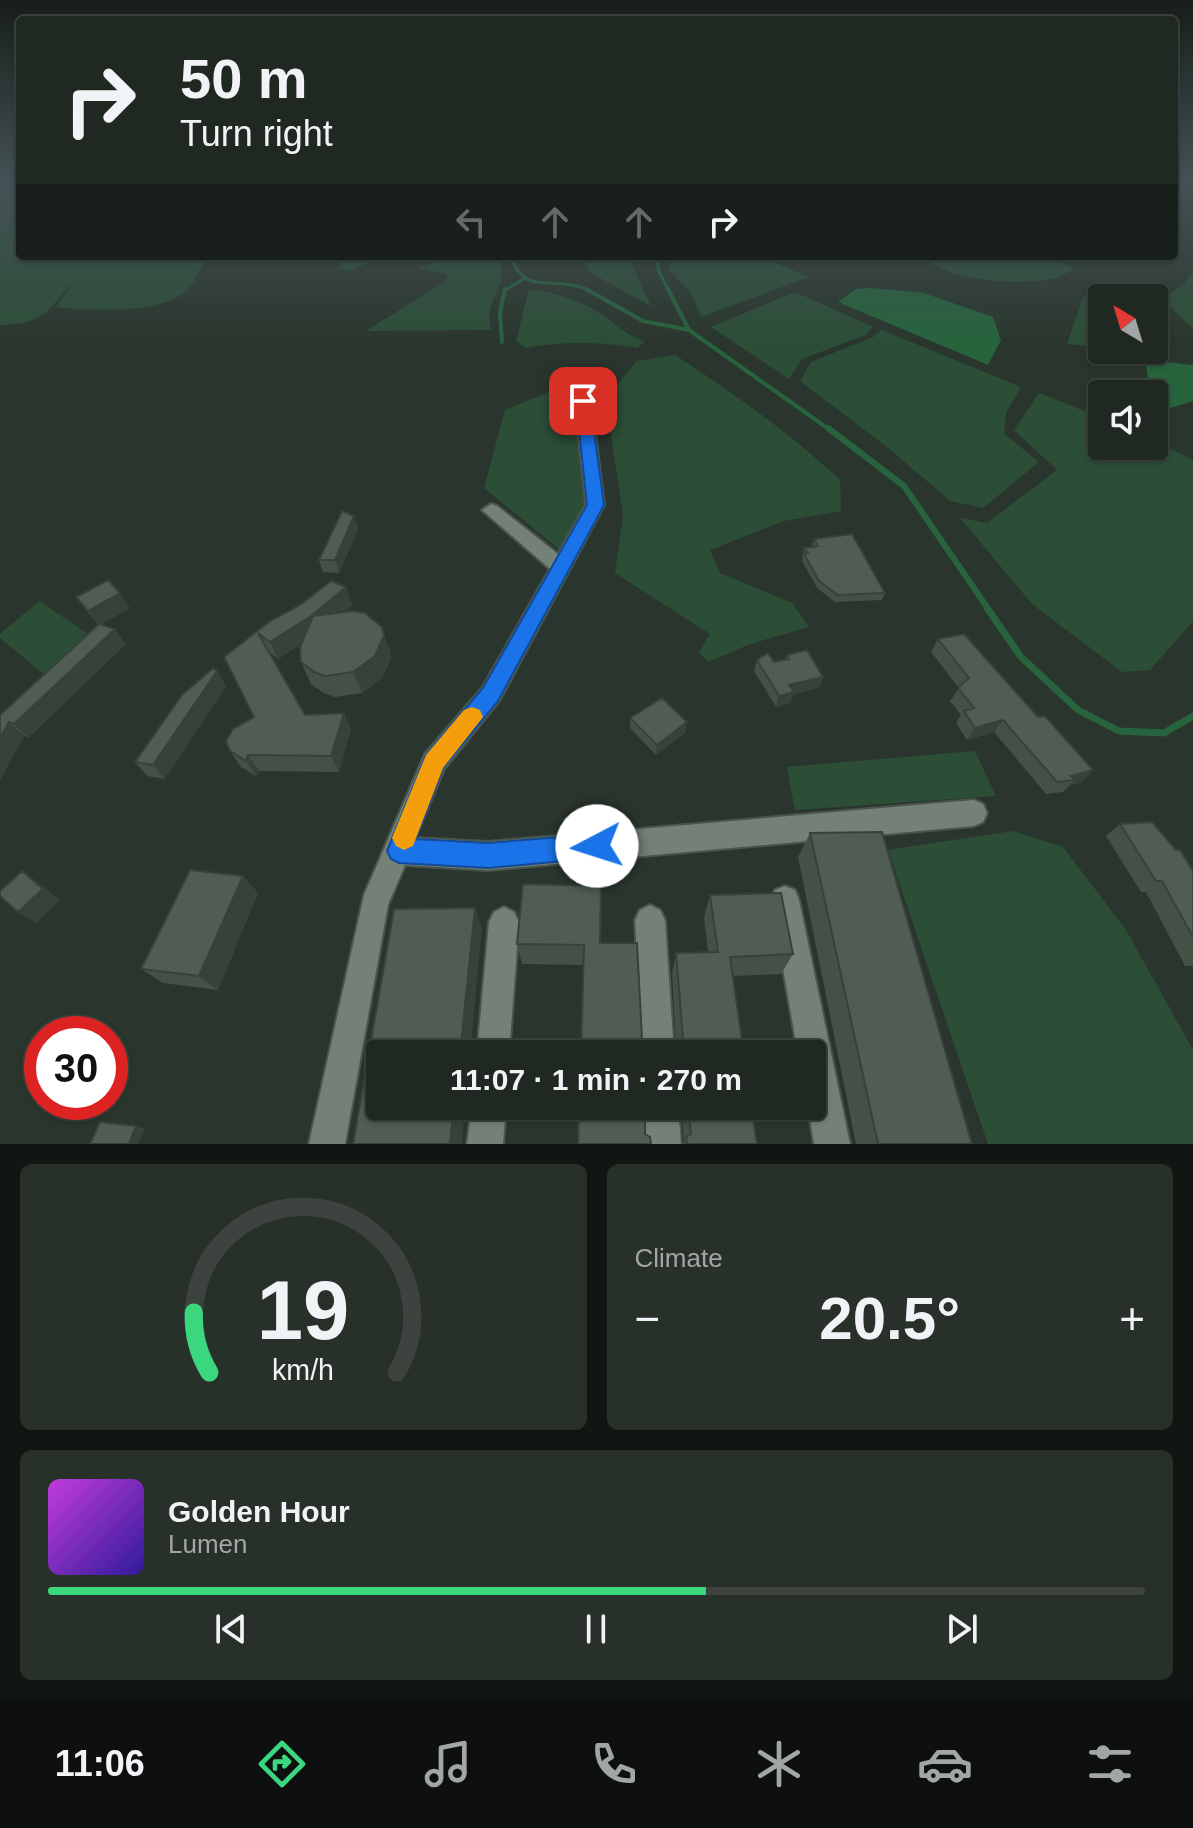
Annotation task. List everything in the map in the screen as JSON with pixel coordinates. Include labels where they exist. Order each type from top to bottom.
[{"type":"street","points":[[327,1144],[374,905],[434,762],[491,694],[595,505],[583,401]]},
{"type":"street","points":[[491,510],[562,568]]},
{"type":"street","points":[[399,851],[488,856],[974,813]]},
{"type":"street","points":[[785,900],[832,1144]]},
{"type":"street","points":[[650,920],[657,1040]]},
{"type":"street","points":[[494,1040],[504,922]]},
{"type":"street","points":[[485,1144],[488,1120]]},
{"type":"street","points":[[662,1120],[663,1144]]},
{"type":"shaded area","points":[[0,236],[16,236],[16,260],[115,260],[114,264],[116,260],[206,260],[189,288],[178,297],[162,303],[126,309],[56,307],[74,281],[36,319],[0,325]]},
{"type":"shaded area","points":[[342,260],[417,260],[402,263],[375,261],[348,271],[339,268]]},
{"type":"shaded area","points":[[441,260],[499,261],[501,280],[490,310],[491,330],[366,331],[447,280],[447,274],[418,268]]},
{"type":"shaded area","points":[[584,260],[630,260],[651,306],[589,272]]},
{"type":"shaded area","points":[[670,260],[769,260],[809,277],[701,317],[691,293],[669,270]]},
{"type":"shaded area","points":[[929,260],[1053,260],[1076,269],[1046,280],[1016,282],[964,276]]},
{"type":"shaded area","points":[[1193,270],[1193,329],[1168,305],[1168,295],[1184,284]]},
{"type":"shaded area","points":[[529,289],[579,302],[645,342],[637,348],[582,343],[526,348],[516,341]]},
{"type":"shaded area","points":[[856,289],[924,293],[993,317],[1001,340],[988,365],[838,302]]},
{"type":"shaded area","points":[[795,292],[873,327],[866,335],[802,359],[789,379],[711,327]]},
{"type":"shaded area","points":[[1088,295],[1088,346],[1067,344],[1083,297]]},
{"type":"shaded area","points":[[882,330],[1021,387],[1006,413],[1004,434],[1039,462],[983,508],[950,501],[887,447],[800,381],[811,362],[873,337]]},
{"type":"shaded area","points":[[675,355],[760,414],[840,480],[841,511],[784,521],[710,550],[720,573],[792,603],[809,627],[750,644],[708,662],[699,652],[710,634],[615,573],[623,516],[611,434],[610,393],[637,361]]},
{"type":"shaded area","points":[[1146,364],[1193,365],[1193,401],[1168,409],[1168,380],[1148,380]]},
{"type":"shaded area","points":[[575,381],[589,500],[560,550],[484,488],[505,410]]},
{"type":"shaded area","points":[[1039,393],[1088,412],[1088,460],[1168,460],[1168,448],[1193,460],[1193,621],[1150,670],[1122,672],[1032,604],[960,518],[987,523],[1057,470],[1014,430]]},
{"type":"shaded area","points":[[39,601],[94,638],[51,680],[0,638],[0,634]]},
{"type":"shaded area","points":[[975,751],[996,796],[795,810],[787,767]]},
{"type":"shaded area","points":[[1013,831],[1063,847],[1126,930],[1193,1050],[1193,1144],[988,1144],[888,850]]},
{"type":"building","points":[[342,511],[354,516],[335,560],[319,560]]},
{"type":"building","points":[[852,534],[885,593],[838,595],[819,581],[804,554],[808,553],[804,548],[818,546],[814,539]]},
{"type":"building","points":[[108,580],[120,593],[88,611],[76,597]]},
{"type":"building","points":[[331,581],[346,587],[311,616],[270,642],[258,633],[305,715],[344,713],[331,756],[248,755],[246,761],[230,751],[226,741],[233,729],[254,717],[224,657],[270,621],[300,605]]},
{"type":"building","points":[[352,611],[365,613],[382,627],[384,636],[375,656],[353,672],[325,676],[301,662],[300,647],[313,616]]},
{"type":"building","points":[[99,624],[115,629],[14,724],[9,722],[0,738],[0,715]]},
{"type":"building","points":[[964,634],[1038,717],[1045,716],[1093,770],[1071,776],[1075,780],[1057,782],[1003,720],[975,728],[964,711],[974,708],[958,688],[969,678],[938,639]]},
{"type":"building","points":[[807,650],[823,677],[789,685],[794,692],[779,696],[757,660],[768,653],[774,662],[789,659],[787,655]]},
{"type":"building","points":[[213,668],[217,671],[153,765],[135,762],[182,695]]},
{"type":"building","points":[[662,698],[687,722],[657,745],[630,718]]},
{"type":"building","points":[[1152,822],[1176,850],[1180,850],[1193,871],[1193,937],[1162,881],[1156,881],[1120,824]]},
{"type":"building","points":[[882,832],[972,1144],[878,1144],[810,833]]},
{"type":"building","points":[[190,870],[243,876],[199,976],[141,969]]},
{"type":"building","points":[[22,871],[43,889],[18,912],[0,896],[0,891]]},
{"type":"building","points":[[523,884],[601,886],[600,943],[637,943],[644,1040],[581,1040],[584,945],[517,944]]},
{"type":"building","points":[[781,893],[793,954],[730,957],[742,1040],[680,1040],[683,1038],[676,953],[718,952],[710,895]]},
{"type":"building","points":[[475,908],[461,1040],[371,1040],[394,909]]},
{"type":"building","points":[[366,1069],[366,1120],[453,1120],[450,1144],[353,1144]]},
{"type":"building","points":[[579,1120],[645,1120],[645,1134],[650,1137],[651,1144],[578,1144]]},
{"type":"building","points":[[690,1120],[753,1120],[757,1144],[687,1144],[686,1137],[691,1134]]},
{"type":"building","points":[[100,1122],[136,1126],[129,1144],[90,1144]]},
{"type":"waterway","points":[[511,260],[525,278]]},
{"type":"waterway","points":[[657,260],[669,291]]},
{"type":"waterway","points":[[505,291],[525,278]]},
{"type":"waterway","points":[[525,278],[588,290]]},
{"type":"waterway","points":[[668,289],[689,330]]},
{"type":"waterway","points":[[588,290],[643,321],[689,330]]},
{"type":"waterway","points":[[502,342],[500,313],[505,291]]},
{"type":"waterway","points":[[689,330],[830,430]]},
{"type":"waterway","points":[[828,428],[904,486],[989,610]]},
{"type":"waterway","points":[[987,608],[1021,657],[1078,710],[1119,731],[1164,733],[1193,716]]},
{"type":"slow traffic","points":[[404,838],[434,762],[472,717]]},
{"type":"route","points":[[583,401],[595,505],[491,694],[434,762],[399,851],[488,856],[597,846]]}]
